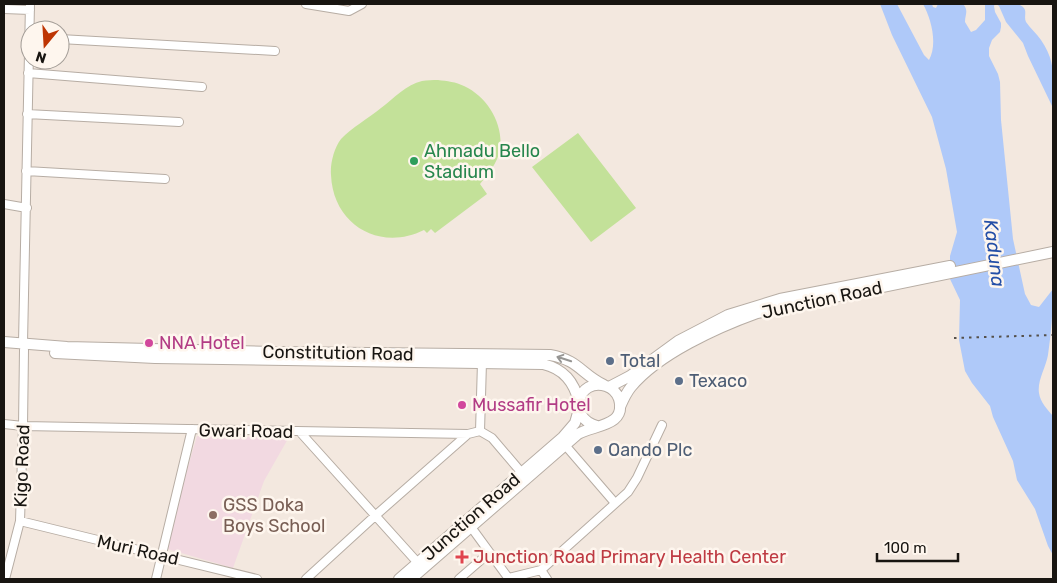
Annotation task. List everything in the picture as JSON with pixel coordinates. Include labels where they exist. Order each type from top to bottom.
[{"type":"main road","name":"Junction Road","points":[[620,407],[630,388],[647,372],[711,331],[766,311],[1053,245]]},
{"type":"main road","name":"Junction Road","points":[[607,386],[630,376],[678,342],[728,315],[780,299],[1053,252]]},
{"type":"main road","name":"Constitution Road","points":[[4,342],[23,347]]},
{"type":"main road","name":"Constitution Road","points":[[4,348],[67,347],[535,364],[552,366],[559,369],[570,380],[577,395],[579,405]]},
{"type":"main road","name":"Constitution Road","points":[[348,357],[550,355],[572,362],[593,379],[607,386]]},
{"type":"main road","points":[[590,386],[607,386],[618,396],[620,407],[615,419],[610,423],[597,426],[585,420],[579,405],[581,396],[590,386]]},
{"type":"main road","name":"Junction Road","points":[[399,579],[569,431],[574,423],[579,405]]},
{"type":"main road","name":"Junction Road","points":[[411,579],[565,445],[584,431],[597,426]]},
{"type":"street","points":[[306,4],[348,11],[362,4]]},
{"type":"street","points":[[4,9],[30,7]]},
{"type":"street","name":"Kigo Road","points":[[30,7],[30,20]]},
{"type":"street","points":[[70,40],[275,51]]},
{"type":"street","points":[[28,72],[202,87]]},
{"type":"street","name":"Kigo Road","points":[[5,579],[20,521],[24,426],[23,347],[28,72]]},
{"type":"street","points":[[27,114],[179,122]]},
{"type":"street","points":[[26,171],[165,179]]},
{"type":"street","points":[[4,204],[26,208]]},
{"type":"street","points":[[482,362],[480,431],[492,438],[521,472]]},
{"type":"street","name":"Gwari Road","points":[[4,424],[300,432],[468,434],[480,431]]},
{"type":"street","points":[[471,527],[509,579],[541,570],[628,492],[637,478],[662,425]]},
{"type":"street","points":[[156,579],[192,429]]},
{"type":"street","points":[[300,432],[418,563]]},
{"type":"street","name":"Gwari Road","points":[[306,579],[468,434]]},
{"type":"street","points":[[565,445],[615,503]]},
{"type":"street","name":"Muri Road","points":[[20,521],[102,542],[163,554],[257,579]]},
{"type":"street","points":[[459,579],[489,552]]},
{"type":"street","points":[[541,570],[547,579]]},
{"type":"shaded area","name":"GSS Doka Boys School","points":[[197,436],[289,437],[264,481],[233,568],[164,548]]},
{"type":"green space","name":"Ahmadu Bello Stadium","points":[[438,80],[458,84],[473,91],[487,104],[497,122],[501,141],[499,155],[480,184],[487,194],[435,233],[431,229],[427,233],[424,230],[407,236],[391,238],[362,230],[340,208],[334,193],[331,166],[336,147],[341,139],[350,131],[406,88],[422,81]]},
{"type":"green space","points":[[578,133],[636,208],[591,242],[532,167]]},
{"type":"water","name":"Kaduna","points":[[880,4],[897,4],[924,55],[929,60],[932,54],[933,39],[929,16],[923,4],[932,4],[936,8],[938,4],[963,4],[966,11],[965,22],[971,32],[976,30],[985,20],[985,4],[995,4],[995,12],[1001,23],[1000,32],[992,40],[989,48],[989,56],[1000,82],[1001,120],[1013,239],[1025,294],[1031,305],[1039,307],[1053,289],[1048,355],[1040,379],[1039,393],[1044,406],[1053,416],[1053,555],[1035,509],[1017,480],[1013,461],[990,406],[965,371],[959,340],[960,300],[950,279],[950,256],[957,232],[946,169],[932,117],[892,35]]},
{"type":"water","points":[[996,4],[1012,4],[1023,7],[1026,22],[1046,48],[1053,72],[1053,108],[1023,43],[1006,22],[999,6]]},
{"type":"railway","points":[[954,338],[1053,335]]},
{"type":"place","name":"Ahmadu Bello Stadium","points":[[414,161]]},
{"type":"place","name":"NNA Hotel","points":[[149,343]]},
{"type":"place","name":"Total","points":[[610,361]]},
{"type":"place","name":"Texaco","points":[[679,381]]},
{"type":"place","name":"Mussafir Hotel","points":[[462,405]]},
{"type":"place","name":"Oando Plc","points":[[598,450]]},
{"type":"place","name":"GSS Doka Boys School","points":[[213,515]]},
{"type":"place","name":"Junction Road Primary Health Center","points":[[462,557]]}]
